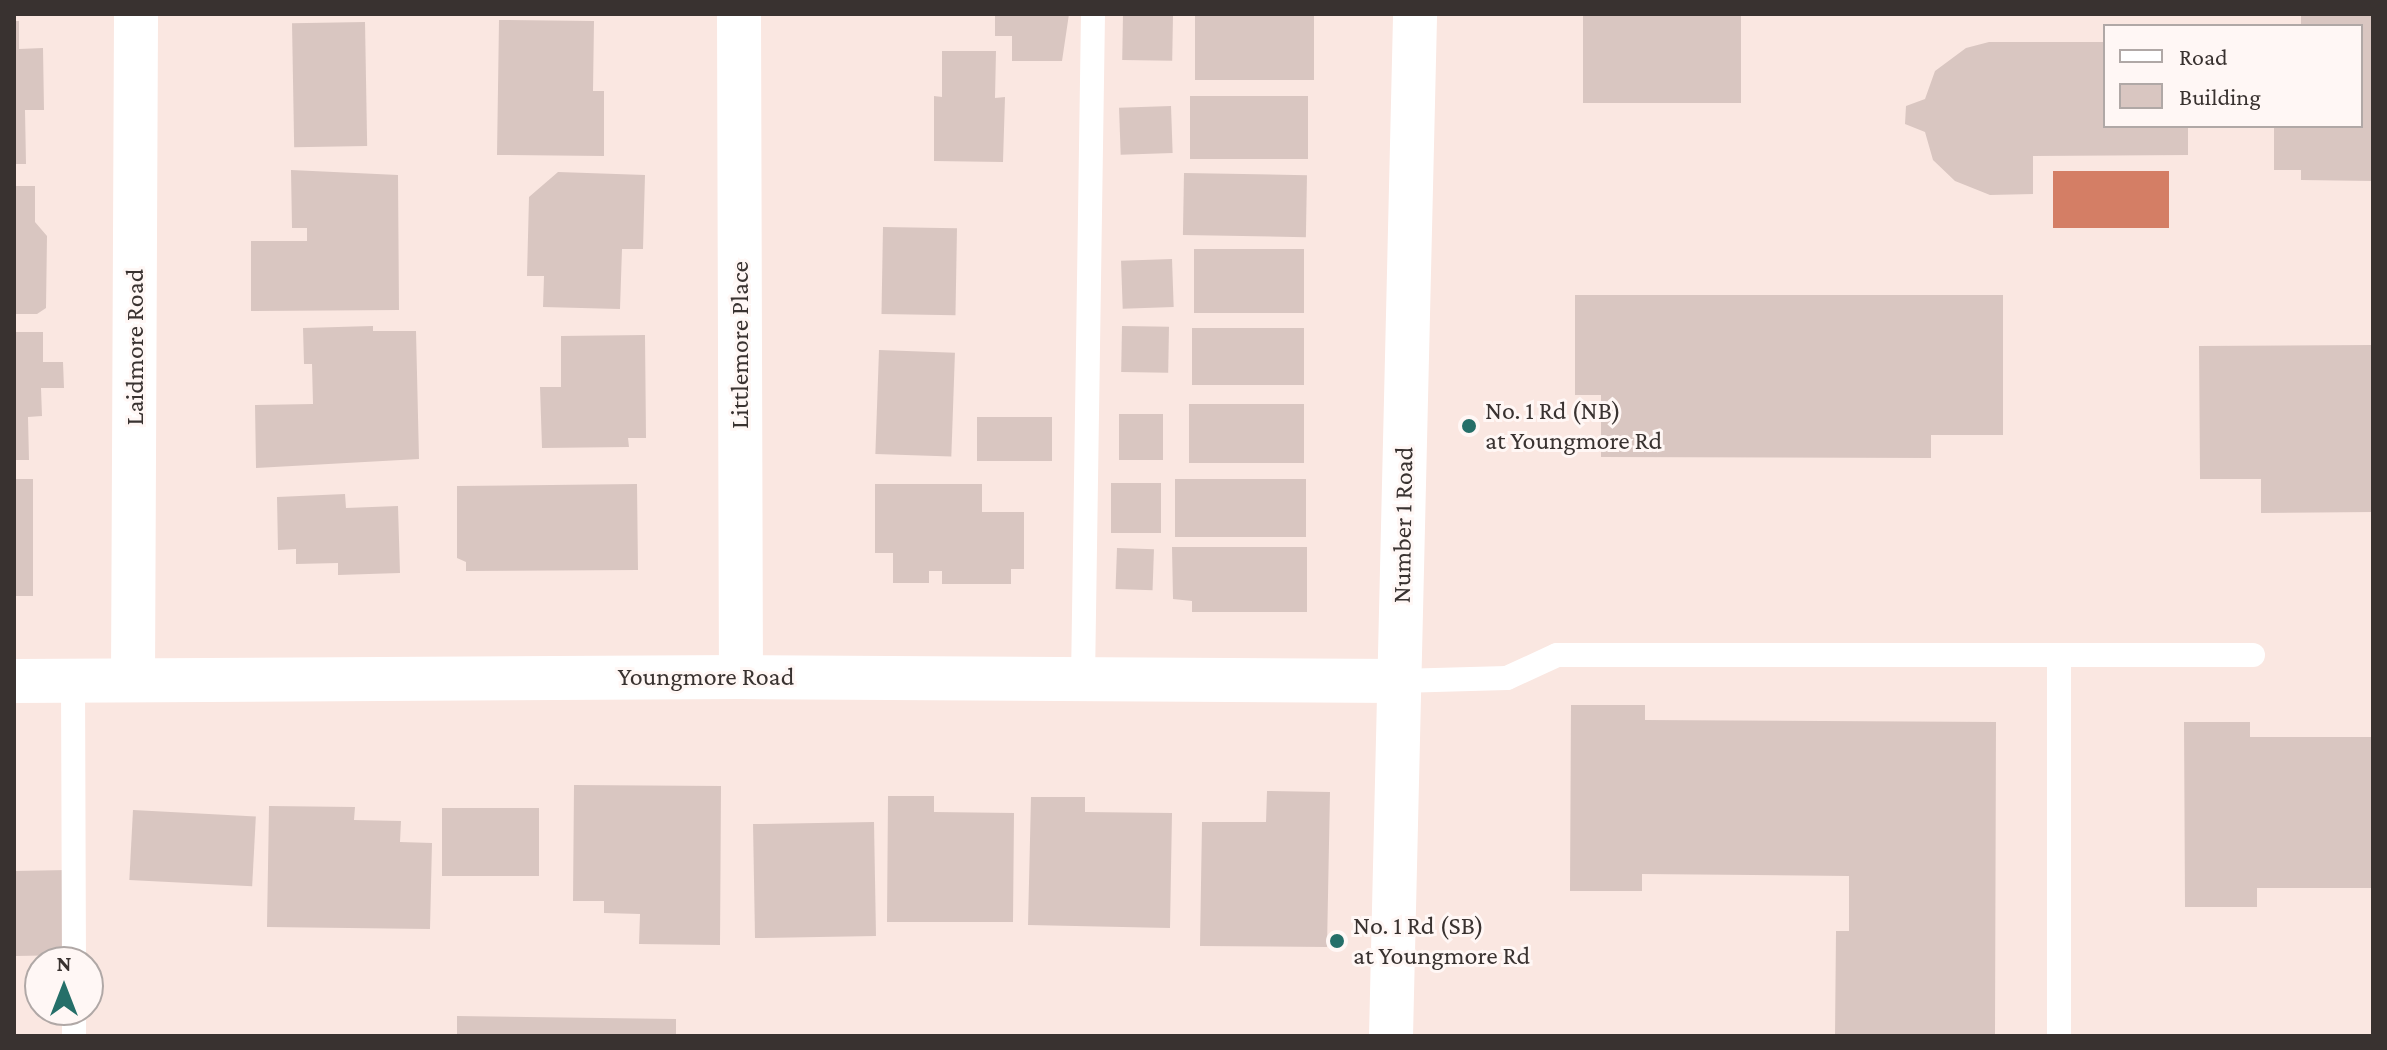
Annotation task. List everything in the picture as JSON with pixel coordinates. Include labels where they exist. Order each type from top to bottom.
[{"type":"street","name":"Laidmore Road","points":[[133,679],[136,14]]},
{"type":"street","name":"Littlemore Place","points":[[739,14],[741,677]]},
{"type":"street","name":"Number 1 Road","points":[[1391,1036],[1415,14]]},
{"type":"street","name":"Youngmore Road","points":[[14,681],[741,677],[1399,681]]},
{"type":"lane","points":[[1083,680],[1093,14]]},
{"type":"lane","points":[[1399,681],[1507,678],[1557,655],[2253,655]]},
{"type":"lane","points":[[2059,655],[2059,1036]]},
{"type":"lane","points":[[73,680],[74,946]]},
{"type":"shaded area","points":[[2053,171],[2169,171],[2169,228],[2053,228]]},
{"type":"building","points":[[995,14],[1069,14],[1062,61],[1012,61],[1012,36],[995,36]]},
{"type":"building","points":[[1583,14],[1741,14],[1741,103],[1583,103]]},
{"type":"building","points":[[1123,15],[1173,16],[1172,61],[1122,60]]},
{"type":"building","points":[[2301,15],[2373,16],[2373,181],[2301,180],[2301,170],[2274,170],[2274,128],[2363,128],[2363,24],[2301,24]]},
{"type":"building","points":[[1195,16],[1314,16],[1314,80],[1195,80]]},
{"type":"building","points":[[499,20],[594,21],[593,91],[604,91],[604,156],[497,155]]},
{"type":"building","points":[[14,21],[19,21],[19,49],[43,48],[44,110],[25,110],[26,164],[14,164]]},
{"type":"building","points":[[365,22],[367,146],[294,147],[292,23]]},
{"type":"building","points":[[1989,42],[2103,42],[2103,128],[2188,128],[2188,155],[2033,156],[2033,194],[1990,195],[1955,181],[1933,160],[1925,132],[1905,124],[1906,106],[1925,99],[1935,71],[1966,48]]},
{"type":"building","points":[[942,51],[996,51],[995,98],[1005,97],[1003,162],[934,161],[934,96],[942,97]]},
{"type":"building","points":[[1190,96],[1308,96],[1308,159],[1190,159]]},
{"type":"building","points":[[1171,106],[1173,153],[1121,155],[1119,108]]},
{"type":"building","points":[[291,170],[398,175],[399,310],[251,311],[251,241],[307,241],[307,228],[292,228]]},
{"type":"building","points":[[558,172],[645,175],[643,249],[622,249],[620,309],[543,307],[544,276],[527,276],[529,197]]},
{"type":"building","points":[[1184,173],[1307,175],[1306,237],[1183,235]]},
{"type":"building","points":[[14,186],[35,186],[35,222],[47,236],[46,308],[37,314],[14,314]]},
{"type":"building","points":[[883,227],[957,228],[955,315],[881,314]]},
{"type":"building","points":[[1194,249],[1304,249],[1304,313],[1194,313]]},
{"type":"building","points":[[1172,259],[1174,307],[1123,309],[1121,261]]},
{"type":"building","points":[[1575,295],[2003,295],[2003,435],[1931,435],[1931,458],[1601,457],[1601,395],[1575,395]]},
{"type":"building","points":[[373,326],[373,331],[416,331],[419,459],[256,468],[255,405],[313,404],[312,364],[304,364],[303,328]]},
{"type":"building","points":[[1122,326],[1169,327],[1168,373],[1121,372]]},
{"type":"building","points":[[1192,328],[1304,328],[1304,385],[1192,385]]},
{"type":"building","points":[[14,332],[43,332],[43,362],[63,362],[64,388],[41,388],[42,416],[28,417],[29,460],[14,460]]},
{"type":"building","points":[[645,335],[646,438],[628,438],[629,447],[542,448],[540,387],[561,387],[561,336]]},
{"type":"building","points":[[2373,345],[2373,512],[2261,513],[2261,479],[2200,479],[2199,346]]},
{"type":"building","points":[[879,350],[955,353],[951,457],[875,454]]},
{"type":"building","points":[[1189,404],[1304,404],[1304,463],[1189,463]]},
{"type":"building","points":[[1119,414],[1163,414],[1163,460],[1119,460]]},
{"type":"building","points":[[977,417],[1052,417],[1052,461],[977,461]]},
{"type":"building","points":[[14,479],[33,479],[33,596],[14,596]]},
{"type":"building","points":[[1175,479],[1306,479],[1306,537],[1175,537]]},
{"type":"building","points":[[1111,483],[1161,483],[1161,533],[1111,533]]},
{"type":"building","points":[[637,484],[638,570],[466,571],[466,562],[457,558],[457,486]]},
{"type":"building","points":[[875,484],[982,484],[982,512],[1024,512],[1024,569],[1011,569],[1011,584],[942,584],[942,571],[929,571],[929,583],[893,583],[893,553],[875,553]]},
{"type":"building","points":[[345,494],[346,508],[398,506],[400,573],[338,575],[338,563],[296,564],[296,549],[278,550],[277,497]]},
{"type":"building","points":[[1172,547],[1307,547],[1307,612],[1192,612],[1192,601],[1173,599]]},
{"type":"building","points":[[1117,548],[1154,549],[1153,590],[1116,589]]},
{"type":"building","points":[[1571,705],[1645,705],[1645,720],[1996,722],[1995,1036],[1835,1036],[1836,931],[1849,931],[1849,876],[1642,874],[1642,891],[1570,891]]},
{"type":"building","points":[[2184,722],[2250,722],[2250,737],[2373,737],[2373,888],[2257,888],[2257,907],[2185,907]]},
{"type":"building","points":[[574,785],[721,786],[720,945],[639,944],[640,914],[604,913],[604,901],[573,901]]},
{"type":"building","points":[[1267,791],[1330,792],[1327,947],[1200,946],[1202,822],[1266,822]]},
{"type":"building","points":[[888,796],[934,796],[934,812],[1014,813],[1013,922],[887,922]]},
{"type":"building","points":[[1031,797],[1085,797],[1085,812],[1172,813],[1170,928],[1028,925]]},
{"type":"building","points":[[269,806],[355,807],[354,820],[401,821],[400,842],[432,843],[430,929],[267,927]]},
{"type":"building","points":[[442,808],[539,808],[539,876],[442,876]]},
{"type":"building","points":[[133,810],[256,816],[252,886],[129,880]]},
{"type":"building","points":[[874,822],[876,936],[755,938],[753,824]]},
{"type":"building","points":[[68,870],[69,946],[24,946],[24,956],[15,956],[14,871]]},
{"type":"building","points":[[457,1016],[676,1019],[676,1036],[457,1036]]},
{"type":"place","name":"No. 1 Rd (NB) at Youngmore Rd","points":[[1469,426]]},
{"type":"place","name":"No. 1 Rd (SB) at Youngmore Rd","points":[[1337,941]]}]
